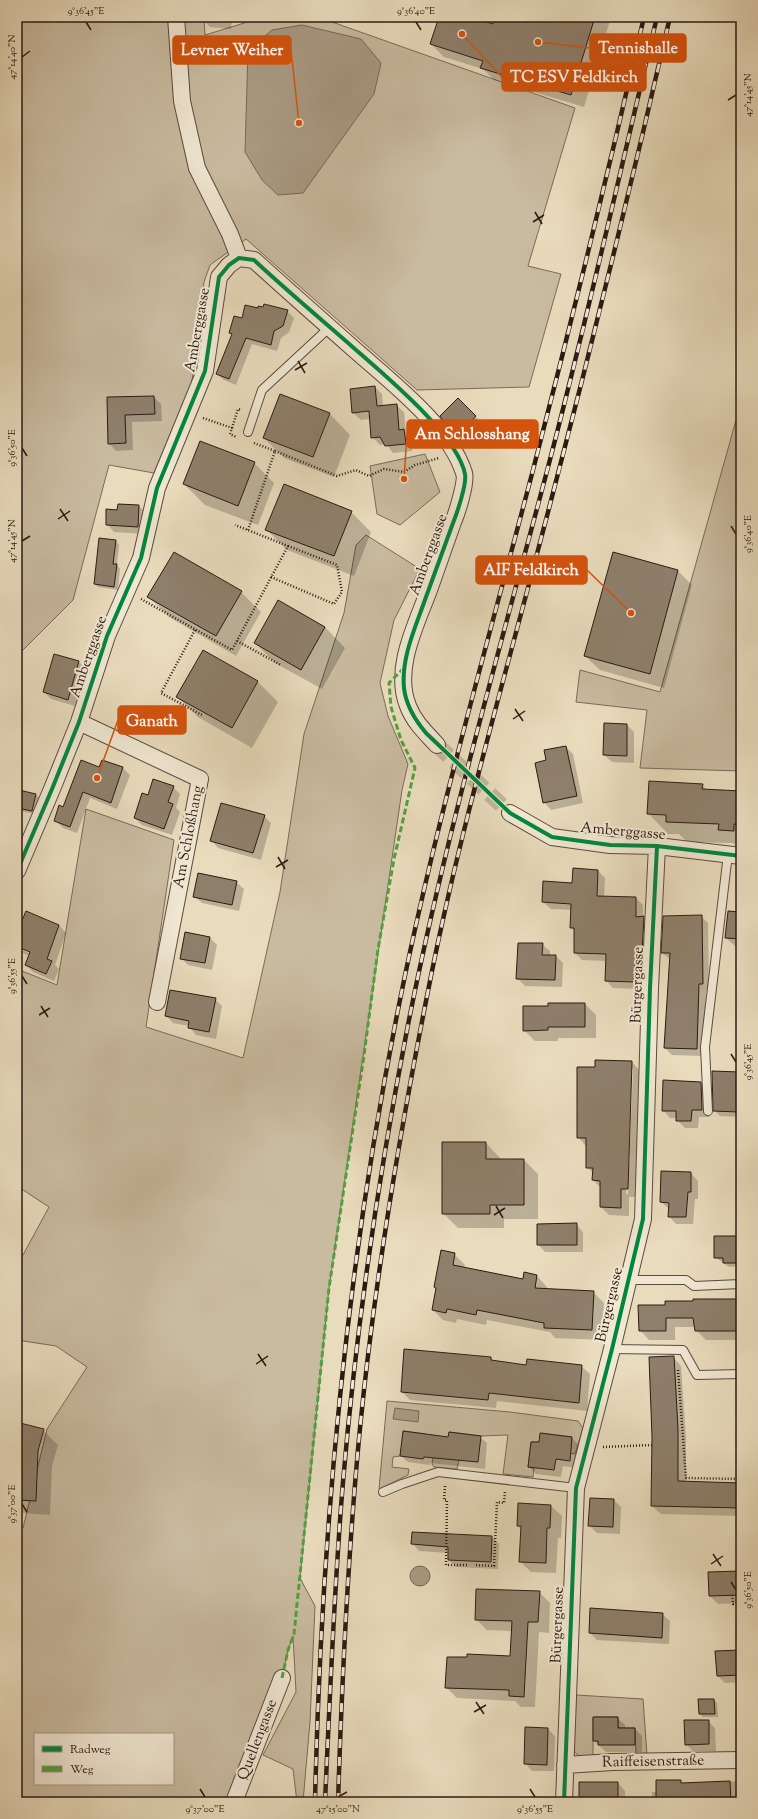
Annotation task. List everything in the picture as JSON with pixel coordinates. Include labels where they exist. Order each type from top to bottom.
[{"type":"street","points":[[176,17],[182,102],[197,168],[230,234],[239,258]]},
{"type":"street","name":"Amberggasse","points":[[17,871],[79,722],[107,636],[140,558],[157,488],[205,371],[219,277],[229,265],[239,258],[254,260],[410,398],[446,439],[458,456],[465,475],[459,508],[418,618],[404,667],[404,687],[408,706],[415,721],[437,745]]},
{"type":"street","name":"Am Schloßhang","points":[[79,722],[200,779],[157,1002]]},
{"type":"street","name":"Amberggasse","points":[[510,813],[552,838],[610,845],[657,846],[734,855]]},
{"type":"street","name":"Bürgergasse","points":[[564,1802],[576,1488],[612,1349],[643,1219],[650,988],[657,846]]},
{"type":"street","name":"Quellengasse","points":[[234,1802],[282,1678]]},
{"type":"street","name":"Raiffeisenstraße","points":[[565,1765],[613,1762],[741,1760]]},
{"type":"lane","points":[[248,432],[262,390],[330,328]]},
{"type":"lane","points":[[708,1111],[705,1047],[734,855]]},
{"type":"lane","points":[[629,1280],[686,1280],[694,1286],[741,1284]]},
{"type":"lane","points":[[612,1349],[683,1350],[697,1375],[741,1374]]},
{"type":"lane","points":[[383,1492],[438,1472],[576,1488]]},
{"type":"path","points":[[188,413],[232,428],[230,434],[243,439]]},
{"type":"path","points":[[250,442],[337,476],[356,470],[369,476],[384,469],[404,472],[415,465],[443,457],[452,462],[458,456]]},
{"type":"path","points":[[248,530],[275,451]]},
{"type":"path","points":[[235,525],[337,565],[342,592],[334,604],[271,577]]},
{"type":"path","points":[[127,590],[232,650],[288,546]]},
{"type":"path","points":[[195,630],[161,693],[202,715]]},
{"type":"path","points":[[237,641],[281,665]]},
{"type":"path","points":[[677,1350],[686,1478],[741,1479]]},
{"type":"path","points":[[586,1447],[652,1445]]},
{"type":"path","points":[[451,1486],[444,1486],[444,1500],[447,1500],[446,1565],[467,1565]]},
{"type":"path","points":[[476,1565],[494,1566],[497,1502],[504,1503],[505,1487]]},
{"type":"path","points":[[732,1595],[733,1604],[741,1603]]},
{"type":"path","points":[[739,1675],[741,1683]]},
{"type":"shaded area","points":[[17,17],[204,17],[205,35],[264,17],[318,17],[575,108],[528,266],[561,274],[529,387],[417,390],[246,239],[210,265],[204,282],[200,331],[191,386],[154,473],[109,465],[73,600],[17,656]]},
{"type":"shaded area","points":[[302,25],[361,39],[381,63],[374,94],[303,193],[278,195],[262,180],[245,152],[248,50],[272,30]]},
{"type":"shaded area","points":[[738,413],[741,414],[741,771],[640,768],[647,710],[576,702],[580,670],[660,692]]},
{"type":"shaded area","points":[[425,454],[440,492],[400,525],[377,514],[370,466]]},
{"type":"shaded area","points":[[366,535],[420,569],[394,620],[380,683],[388,716],[408,764],[402,790],[329,1288],[300,1578],[315,1606],[310,1722],[303,1802],[297,1802],[293,1769],[263,1755],[296,1692],[293,1636],[288,1650],[282,1678],[234,1802],[17,1802],[17,1524],[23,1528],[47,1429],[87,1367],[56,1346],[17,1340],[17,1266],[49,1207],[17,1186],[17,969],[57,985],[86,809],[174,840],[146,1027],[243,1058],[280,892],[304,734],[344,613],[356,545]]},
{"type":"shaded area","points":[[387,1401],[510,1412],[578,1421],[583,1428],[575,1454],[570,1453],[572,1437],[541,1433],[539,1442],[531,1442],[528,1467],[534,1468],[533,1477],[503,1474],[508,1435],[481,1436],[449,1432],[459,1460],[457,1469],[434,1467],[432,1464],[434,1451],[425,1450],[426,1434],[404,1431],[400,1456],[393,1457],[392,1467],[409,1469],[408,1475],[379,1489]]},
{"type":"shaded area","points":[[395,1408],[419,1411],[418,1422],[393,1419]]},
{"type":"shaded area","points":[[420,1566],[427,1569],[430,1576],[427,1583],[420,1586],[413,1583],[410,1576],[413,1569]]},
{"type":"shaded area","points":[[576,1695],[643,1699],[647,1755],[636,1754],[635,1728],[618,1728],[618,1717],[593,1717],[593,1756],[581,1756],[577,1754],[573,1749]]},
{"type":"building","points":[[439,17],[471,17],[493,24],[495,17],[595,17],[571,95],[480,68],[483,61],[430,44]]},
{"type":"building","points":[[264,304],[288,310],[283,326],[274,331],[271,345],[246,338],[229,379],[216,374],[232,334],[229,333],[234,316],[242,318],[245,305],[258,308],[258,306],[263,307]]},
{"type":"building","points":[[375,386],[377,406],[397,404],[399,430],[404,429],[406,444],[385,446],[380,437],[371,438],[369,411],[352,413],[350,389]]},
{"type":"building","points":[[280,394],[330,413],[313,457],[263,438]]},
{"type":"building","points":[[154,396],[155,414],[125,415],[126,443],[108,444],[107,397]]},
{"type":"building","points":[[458,398],[476,416],[456,437],[440,416]]},
{"type":"building","points":[[200,441],[255,462],[238,506],[183,484]]},
{"type":"building","points":[[284,484],[352,511],[334,556],[265,530]]},
{"type":"building","points":[[118,504],[139,505],[138,527],[106,525],[106,509],[117,510]]},
{"type":"building","points":[[99,538],[116,540],[113,564],[117,564],[114,587],[94,584]]},
{"type":"building","points":[[174,552],[242,591],[216,636],[147,597]]},
{"type":"building","points":[[613,552],[678,570],[650,674],[584,656]]},
{"type":"building","points":[[278,600],[325,627],[301,670],[254,643]]},
{"type":"building","points":[[203,650],[258,681],[232,728],[176,697]]},
{"type":"building","points":[[54,654],[79,661],[68,700],[43,692]]},
{"type":"building","points":[[604,723],[627,724],[627,756],[603,755]]},
{"type":"building","points":[[566,746],[577,796],[543,803],[535,763],[546,760],[544,750]]},
{"type":"building","points":[[81,760],[99,767],[102,760],[123,767],[111,803],[83,792],[70,827],[54,821],[59,805],[63,807]]},
{"type":"building","points":[[153,779],[174,786],[168,802],[173,804],[164,829],[134,818],[142,793],[148,795]]},
{"type":"building","points":[[649,781],[703,784],[702,789],[741,791],[741,825],[734,824],[734,831],[718,830],[719,824],[666,822],[666,815],[647,814]]},
{"type":"building","points":[[19,790],[36,794],[32,811],[17,808]]},
{"type":"building","points":[[221,803],[265,815],[253,853],[210,841]]},
{"type":"building","points":[[573,868],[598,870],[597,896],[636,897],[636,917],[644,916],[642,953],[635,954],[634,982],[605,981],[606,954],[574,953],[574,928],[570,928],[571,904],[542,902],[543,881],[572,883]]},
{"type":"building","points":[[198,873],[237,881],[232,905],[193,897]]},
{"type":"building","points":[[26,911],[59,925],[47,959],[52,961],[46,974],[25,965],[30,952],[17,947],[17,932]]},
{"type":"building","points":[[728,911],[741,912],[741,939],[725,938]]},
{"type":"building","points":[[702,915],[703,984],[699,984],[697,1049],[664,1048],[670,953],[661,953],[663,916]]},
{"type":"building","points":[[185,932],[210,937],[205,963],[180,959]]},
{"type":"building","points":[[518,943],[543,943],[542,955],[556,955],[555,980],[516,979]]},
{"type":"building","points":[[170,990],[216,998],[209,1032],[188,1028],[189,1021],[165,1016]]},
{"type":"building","points":[[548,1003],[585,1003],[585,1027],[548,1027],[548,1030],[523,1031],[523,1006],[548,1006]]},
{"type":"building","points":[[595,1060],[632,1061],[628,1189],[621,1189],[621,1208],[600,1207],[600,1181],[592,1180],[593,1168],[586,1168],[586,1138],[577,1138],[577,1067],[595,1067]]},
{"type":"building","points":[[712,1071],[740,1072],[738,1112],[713,1111]]},
{"type":"building","points":[[663,1080],[701,1082],[702,1110],[692,1110],[691,1121],[676,1121],[676,1111],[662,1111]]},
{"type":"building","points":[[442,1142],[486,1142],[486,1159],[524,1159],[524,1205],[490,1205],[490,1214],[442,1214]]},
{"type":"building","points":[[661,1171],[691,1172],[691,1192],[688,1192],[686,1217],[668,1217],[669,1203],[660,1202]]},
{"type":"building","points":[[577,1223],[577,1245],[537,1245],[537,1224]]},
{"type":"building","points":[[714,1236],[738,1236],[738,1263],[723,1263],[723,1258],[714,1258]]},
{"type":"building","points":[[441,1250],[455,1253],[453,1265],[523,1279],[524,1272],[537,1275],[535,1288],[594,1291],[592,1330],[544,1328],[544,1323],[477,1310],[476,1315],[447,1309],[446,1313],[432,1310],[436,1288],[434,1287]]},
{"type":"building","points":[[693,1299],[741,1299],[741,1331],[695,1331],[693,1318],[666,1318],[666,1331],[639,1331],[638,1305],[665,1305],[665,1301],[693,1301]]},
{"type":"building","points":[[404,1349],[491,1357],[491,1360],[526,1365],[527,1359],[582,1365],[579,1403],[489,1393],[488,1400],[401,1392]]},
{"type":"building","points":[[674,1356],[678,1429],[678,1481],[741,1483],[741,1508],[651,1506],[652,1437],[649,1357]]},
{"type":"building","points":[[20,1423],[44,1429],[38,1451],[36,1501],[17,1500],[17,1433]]},
{"type":"building","points":[[403,1431],[448,1437],[449,1432],[481,1436],[478,1462],[424,1457],[423,1459],[400,1456]]},
{"type":"building","points":[[540,1433],[572,1437],[570,1461],[556,1459],[554,1470],[528,1467],[531,1442],[539,1442]]},
{"type":"building","points":[[590,1498],[614,1499],[613,1527],[588,1526]]},
{"type":"building","points":[[518,1503],[551,1505],[550,1528],[547,1528],[546,1563],[519,1562],[521,1526],[517,1526]]},
{"type":"building","points":[[412,1532],[492,1536],[491,1562],[448,1560],[448,1547],[411,1544]]},
{"type":"building","points":[[741,1571],[741,1595],[709,1596],[708,1572]]},
{"type":"building","points":[[476,1589],[540,1591],[538,1622],[528,1622],[524,1697],[509,1696],[509,1690],[445,1688],[447,1657],[467,1657],[467,1654],[510,1656],[512,1621],[475,1620]]},
{"type":"building","points":[[590,1608],[663,1613],[662,1638],[589,1633]]},
{"type":"building","points":[[741,1650],[741,1675],[717,1676],[715,1651]]},
{"type":"building","points":[[698,1699],[714,1699],[715,1714],[699,1714]]},
{"type":"building","points":[[593,1717],[618,1717],[618,1728],[635,1728],[635,1745],[598,1745],[598,1741],[593,1741]]},
{"type":"building","points":[[684,1720],[709,1720],[709,1744],[685,1745]]},
{"type":"building","points":[[525,1727],[548,1728],[547,1765],[524,1764]]},
{"type":"building","points":[[656,1780],[681,1780],[681,1783],[730,1781],[731,1802],[656,1802]]},
{"type":"building","points":[[579,1782],[618,1782],[618,1802],[579,1802]]},
{"type":"tunnel","points":[[437,745],[510,813]]},
{"type":"railway","points":[[315,1802],[318,1704],[330,1507],[350,1312],[378,1117],[410,951],[426,882],[460,744],[562,357],[604,188],[644,17]]},
{"type":"railway","points":[[325,1802],[332,1642],[348,1425],[361,1311],[377,1198],[396,1086],[422,959],[455,819],[562,414],[657,17]]},
{"type":"railway","points":[[338,1802],[346,1615],[360,1428],[381,1257],[409,1088],[442,922],[482,762],[590,351],[670,17]]},
{"type":"marked path","points":[[282,1678],[288,1650],[294,1634],[329,1288],[364,1055],[378,949],[394,859],[415,768],[401,740],[391,707],[389,683],[405,667]]},
{"type":"cycle path","points":[[17,871],[79,722],[107,636],[141,558],[157,488],[205,371],[219,277],[229,265],[239,258],[254,260],[396,385],[415,403],[448,440],[459,458],[465,474],[465,484],[455,518],[410,642],[405,665],[405,695],[415,718],[426,733],[510,813],[552,837],[610,845],[657,846],[741,856]]},
{"type":"cycle path","points":[[564,1802],[576,1488],[612,1349],[643,1219],[650,988],[657,846]]},
{"type":"place","name":"TC ESV Feldkirch","points":[[462,34]]},
{"type":"place","name":"Tennishalle","points":[[538,42]]},
{"type":"place","name":"Levner Weiher","points":[[299,123]]},
{"type":"place","name":"Am Schlosshang","points":[[404,479]]},
{"type":"place","name":"AIF Feldkirch","points":[[631,613]]},
{"type":"place","name":"Ganath","points":[[97,778]]}]
